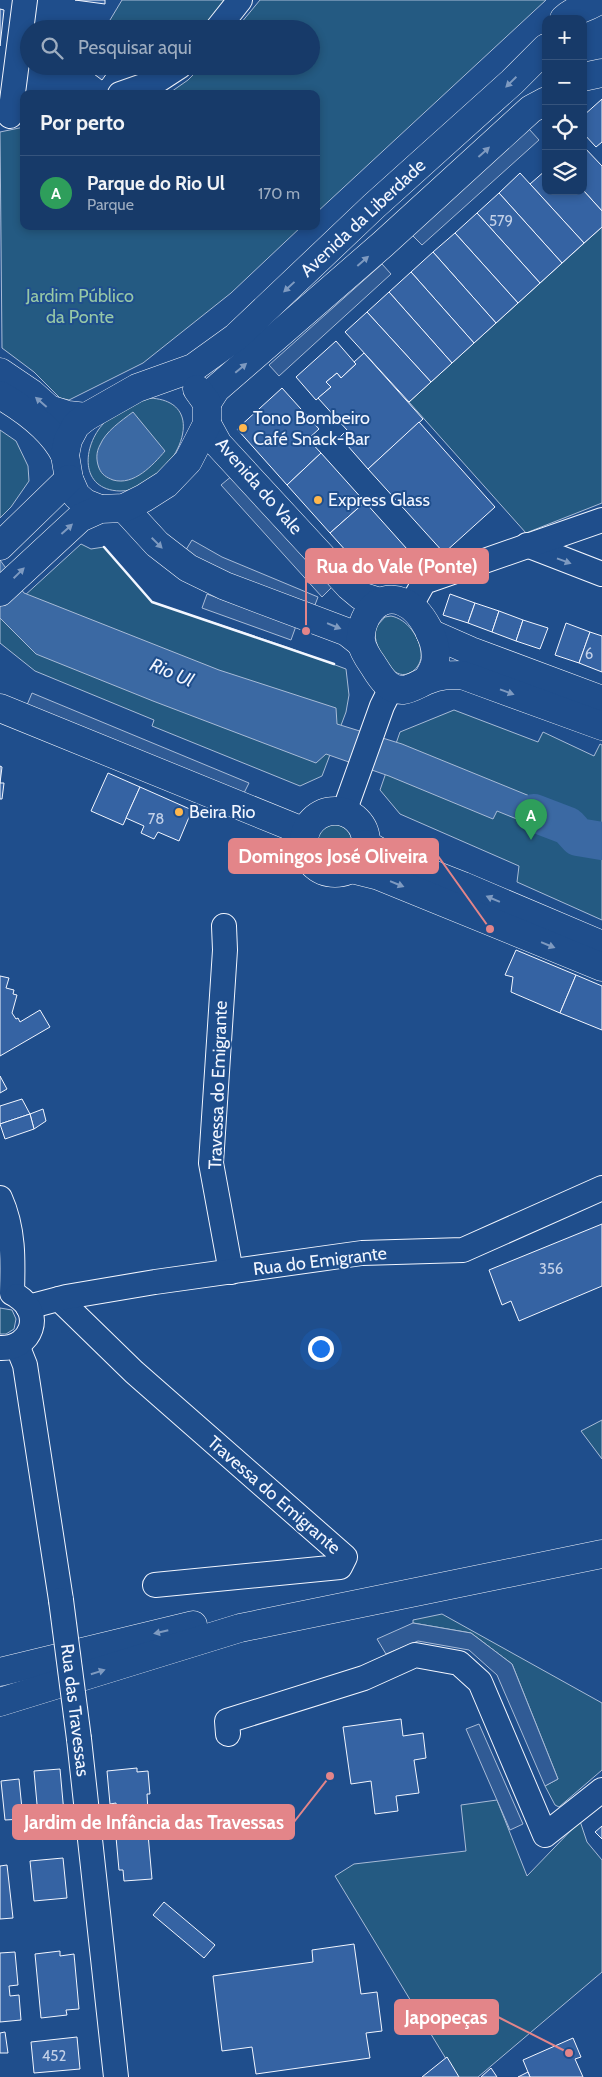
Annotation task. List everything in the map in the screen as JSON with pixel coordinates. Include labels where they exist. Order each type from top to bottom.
[{"type":"main road","points":[[568,15],[573,10],[597,5]]},
{"type":"main road","name":"Avenida da Liberdade","points":[[8,538],[67,467],[68,440],[76,425],[86,416],[137,388],[192,368],[236,337],[374,206],[512,82],[542,52]]},
{"type":"main road","name":"Avenida da Liberdade","points":[[0,592],[80,518],[144,498],[166,484],[188,461],[216,389],[382,244],[532,109],[542,103]]},
{"type":"main road","points":[[0,372],[30,392],[49,409],[68,415],[86,416]]},
{"type":"main road","points":[[171,377],[193,385],[201,393],[207,414]]},
{"type":"main road","points":[[0,395],[19,406],[59,443],[76,495],[85,503],[112,508],[188,568],[225,586],[347,632],[361,643],[382,679],[391,688],[403,690],[445,675],[462,675],[602,726]]},
{"type":"main road","name":"Avenida do Vale","points":[[207,414],[218,444],[349,586],[361,596],[380,602],[392,600],[403,602],[410,607]]},
{"type":"main road","points":[[361,643],[362,626],[368,612],[380,602]]},
{"type":"main road","points":[[410,607],[417,613],[430,633],[435,648],[435,663],[427,680]]},
{"type":"main road","points":[[430,633],[471,651],[602,700]]},
{"type":"main road","points":[[0,708],[305,832]]},
{"type":"main road","points":[[325,812],[344,812],[354,817],[361,824],[365,833],[366,844],[364,854],[359,863],[351,869],[341,873],[330,874],[315,867],[305,854],[303,843],[305,832],[309,824],[325,812]]},
{"type":"main road","points":[[366,844],[386,856],[463,886],[602,945]]},
{"type":"main road","points":[[351,869],[379,876],[602,967]]},
{"type":"main road","points":[[0,1672],[104,1645],[225,1617],[602,1537]]},
{"type":"main road","points":[[0,1702],[205,1637],[240,1628],[602,1554]]},
{"type":"main road","points":[[0,1709],[35,1692]]},
{"type":"street","points":[[23,20],[25,0]]},
{"type":"street","points":[[224,20],[240,0]]},
{"type":"street","points":[[11,116],[20,41]]},
{"type":"street","points":[[131,90],[157,81],[166,75]]},
{"type":"street","points":[[410,607],[424,582],[602,520]]},
{"type":"street","points":[[527,546],[602,574]]},
{"type":"street","points":[[344,812],[356,783],[382,706],[391,688]]},
{"type":"street","name":"Travessa do Emigrante","points":[[224,926],[211,1163],[231,1272]]},
{"type":"street","name":"Rua do Emigrante","points":[[14,1297],[59,1299],[155,1282],[362,1253],[463,1250],[602,1188]]},
{"type":"street","points":[[0,1198],[6,1211],[13,1245],[14,1297],[32,1319],[30,1331],[8,1347]]},
{"type":"street","name":"Travessa do Emigrante","points":[[59,1299],[134,1372],[345,1557],[340,1567],[155,1584]]},
{"type":"street","name":"Rua das Travessas","points":[[8,1347],[25,1365],[61,1600],[79,1739],[116,2077]]},
{"type":"street","points":[[228,1734],[227,1721],[364,1678],[415,1655],[434,1657],[459,1662],[480,1682],[545,1835],[602,1790]]},
{"type":"green space","points":[[122,0],[227,0],[211,20],[110,20]]},
{"type":"green space","points":[[260,0],[546,0],[320,209],[320,90],[174,90],[193,75],[320,75],[320,20],[243,20]]},
{"type":"green space","name":"Jardim Público da Ponte","points":[[20,128],[20,230],[298,230],[231,293],[143,363],[69,400],[60,398],[34,372],[2,348],[0,132]]},
{"type":"green space","points":[[602,227],[602,503],[526,533],[409,402]]},
{"type":"green space","points":[[142,398],[166,401],[179,411],[183,426],[180,444],[170,461],[156,476],[139,487],[120,491],[107,489],[97,483],[91,475],[88,465],[91,443],[108,419]]},
{"type":"green space","points":[[0,430],[16,441],[28,466],[29,481],[11,507],[0,518]]},
{"type":"green space","points":[[81,544],[91,549],[104,547],[152,602],[287,647],[346,669],[349,695],[346,712],[322,776],[300,786],[152,726],[154,720],[35,671],[0,643],[0,618]]},
{"type":"green space","points":[[391,616],[402,621],[412,630],[420,647],[421,659],[419,664],[408,674],[403,675],[391,668],[376,642],[375,628],[385,617]]},
{"type":"green space","points":[[454,710],[538,742],[543,732],[594,756],[600,744],[602,745],[602,920],[517,882],[519,866],[400,814],[380,790],[400,732]]},
{"type":"green space","points":[[333,824],[347,829],[352,843],[347,857],[333,862],[319,857],[314,843],[319,829]]},
{"type":"green space","points":[[0,1308],[12,1310],[16,1319],[14,1329],[6,1334],[0,1334]]},
{"type":"green space","points":[[602,1420],[602,1459],[581,1431]]},
{"type":"green space","points":[[442,1614],[602,1703],[602,1770],[559,1807],[555,1805],[545,1786],[558,1779],[512,1664],[471,1633],[413,1623],[413,1620]]},
{"type":"green space","points":[[497,1800],[527,1876],[580,1821],[587,1842],[602,1860],[602,1972],[478,2077],[457,2077],[335,1876],[354,1864],[466,1851],[461,1805]]},
{"type":"shaded area","points":[[529,129],[539,140],[422,245],[412,235]]},
{"type":"shaded area","points":[[382,264],[391,274],[279,376],[269,365]]},
{"type":"shaded area","points":[[233,475],[333,586],[322,597],[221,485]]},
{"type":"shaded area","points":[[192,540],[222,557],[318,597],[313,610],[184,553]]},
{"type":"shaded area","points":[[207,594],[296,626],[291,640],[202,608]]},
{"type":"shaded area","points":[[32,693],[249,783],[243,795],[27,705]]},
{"type":"shaded area","points":[[413,1623],[471,1633],[512,1664],[558,1779],[545,1786],[497,1675],[469,1650],[418,1641],[386,1654],[377,1639]]},
{"type":"shaded area","points":[[479,1724],[523,1824],[510,1830],[466,1729]]},
{"type":"water","points":[[133,412],[165,451],[149,468],[136,477],[121,481],[113,480],[104,476],[100,470],[97,459],[98,450],[110,431]]},
{"type":"water","points":[[0,560],[24,593],[219,670],[336,708],[337,724],[402,744],[586,819],[576,843],[497,811],[493,819],[389,776],[326,754],[316,763],[36,654],[0,618]]},
{"type":"building","points":[[75,0],[105,0],[105,4]]},
{"type":"building","points":[[0,9],[4,10],[0,46]]},
{"type":"building","points":[[95,75],[106,75],[102,80]]},
{"type":"building","points":[[602,99],[602,142],[596,147],[587,137],[587,112]]},
{"type":"building","points":[[587,150],[602,166],[602,211],[587,194]]},
{"type":"building","points":[[520,173],[584,243],[562,263],[499,193]]},
{"type":"building","points":[[542,174],[542,195],[587,194],[602,211],[602,227],[584,243],[530,184]]},
{"type":"building","points":[[499,193],[562,263],[540,283],[477,213]]},
{"type":"building","points":[[477,213],[540,283],[518,303],[455,233]]},
{"type":"building","points":[[455,233],[518,303],[496,323],[433,252]]},
{"type":"building","points":[[433,252],[496,323],[474,343],[411,272]]},
{"type":"building","points":[[411,272],[474,343],[452,363],[389,292]]},
{"type":"building","points":[[389,292],[452,363],[431,382],[367,312]]},
{"type":"building","points":[[367,312],[431,382],[409,402],[345,332]]},
{"type":"building","points":[[336,341],[356,364],[341,378],[337,373],[326,382],[331,387],[316,400],[296,377]]},
{"type":"building","points":[[364,353],[423,419],[368,469],[340,437],[347,430],[318,398],[331,387],[326,382],[337,373],[341,378],[356,364],[354,362]]},
{"type":"building","points":[[282,388],[319,429],[308,439],[321,453],[287,485],[237,429]]},
{"type":"building","points":[[419,422],[495,507],[444,553],[368,469]]},
{"type":"building","points":[[321,453],[365,502],[330,533],[287,485]]},
{"type":"building","points":[[365,502],[407,549],[373,581],[330,533]]},
{"type":"building","points":[[450,594],[475,603],[468,623],[443,615]]},
{"type":"building","points":[[475,603],[499,611],[492,632],[468,623]]},
{"type":"building","points":[[499,611],[523,620],[516,641],[492,632]]},
{"type":"building","points":[[523,620],[548,628],[540,649],[516,641]]},
{"type":"building","points":[[566,623],[590,632],[579,663],[555,655]]},
{"type":"building","points":[[590,632],[602,636],[602,672],[579,663]]},
{"type":"building","points":[[0,766],[2,767],[0,783]]},
{"type":"building","points":[[108,773],[140,787],[123,825],[91,811]]},
{"type":"building","points":[[0,783],[4,783],[2,799],[0,799]]},
{"type":"building","points":[[140,787],[192,810],[179,841],[158,832],[154,839],[141,833],[144,826],[126,818]]},
{"type":"building","points":[[516,950],[576,975],[560,1013],[511,992],[513,977],[505,975]]},
{"type":"building","points":[[576,975],[602,986],[602,1030],[560,1013]]},
{"type":"building","points":[[0,976],[9,978],[6,988],[14,990],[13,994],[17,995],[12,1013],[16,1019],[18,1018],[20,1022],[40,1010],[50,1027],[0,1056]]},
{"type":"building","points":[[0,1076],[7,1089],[0,1093]]},
{"type":"building","points":[[22,1099],[30,1114],[0,1124],[0,1106]]},
{"type":"building","points":[[43,1109],[46,1121],[34,1129],[30,1114]]},
{"type":"building","points":[[30,1114],[34,1129],[5,1139],[0,1124]]},
{"type":"building","points":[[602,1224],[602,1286],[519,1321],[511,1301],[502,1305],[489,1270]]},
{"type":"building","points":[[401,1719],[403,1736],[423,1733],[426,1758],[414,1760],[419,1793],[396,1796],[398,1811],[375,1814],[371,1781],[351,1784],[343,1727]]},
{"type":"building","points":[[137,1768],[137,1772],[148,1771],[150,1794],[147,1794],[148,1811],[117,1815],[116,1803],[110,1804],[107,1771]]},
{"type":"building","points":[[60,1769],[64,1813],[38,1815],[34,1771]]},
{"type":"building","points":[[19,1779],[23,1819],[5,1820],[1,1781]]},
{"type":"building","points":[[602,1826],[602,1839],[595,1832]]},
{"type":"building","points":[[148,1834],[152,1879],[124,1881],[123,1870],[119,1870],[116,1837]]},
{"type":"building","points":[[63,1858],[67,1898],[34,1901],[30,1861]]},
{"type":"building","points":[[7,1865],[13,1918],[0,1919],[0,1866]]},
{"type":"building","points":[[164,1902],[215,1945],[204,1958],[153,1915]]},
{"type":"building","points":[[354,1944],[361,1994],[377,1992],[382,2031],[366,2033],[370,2058],[256,2074],[252,2047],[222,2051],[213,1976],[313,1962],[312,1950]]},
{"type":"building","points":[[60,1951],[60,1956],[74,1954],[79,2009],[66,2010],[67,2015],[41,2018],[35,1954]]},
{"type":"building","points":[[15,1952],[18,1985],[9,1986],[10,1996],[19,1995],[21,2020],[0,2022],[0,1953]]},
{"type":"building","points":[[5,2032],[8,2053],[0,2053],[0,2033]]},
{"type":"building","points":[[77,2037],[80,2069],[34,2073],[31,2042]]},
{"type":"building","points":[[573,2038],[581,2057],[575,2059],[583,2077],[530,2077],[523,2060]]},
{"type":"building","points":[[447,2057],[459,2077],[422,2077]]},
{"type":"building","points":[[491,2068],[497,2077],[481,2077]]},
{"type":"building","points":[[528,2072],[530,2077],[518,2077]]},
{"type":"waterway","name":"Rio Ul","points":[[534,813],[568,826],[578,837],[602,841]]},
{"type":"wall","points":[[104,547],[152,602],[334,664]]},
{"type":"place","name":"Tono Bombeiro Café Snack-Bar","points":[[243,428]]},
{"type":"place","name":"Express Glass","points":[[318,500]]},
{"type":"place","name":"Rua do Vale (Ponte)","points":[[306,631]]},
{"type":"place","name":"Beira Rio","points":[[179,812]]},
{"type":"place","name":"Parque do Rio Ul","points":[[531,840]]},
{"type":"place","name":"Domingos José Oliveira","points":[[490,929]]},
{"type":"place","name":"Jardim de Infância das Travessas","points":[[330,1776]]},
{"type":"place","name":"Japopeças","points":[[569,2053]]}]
